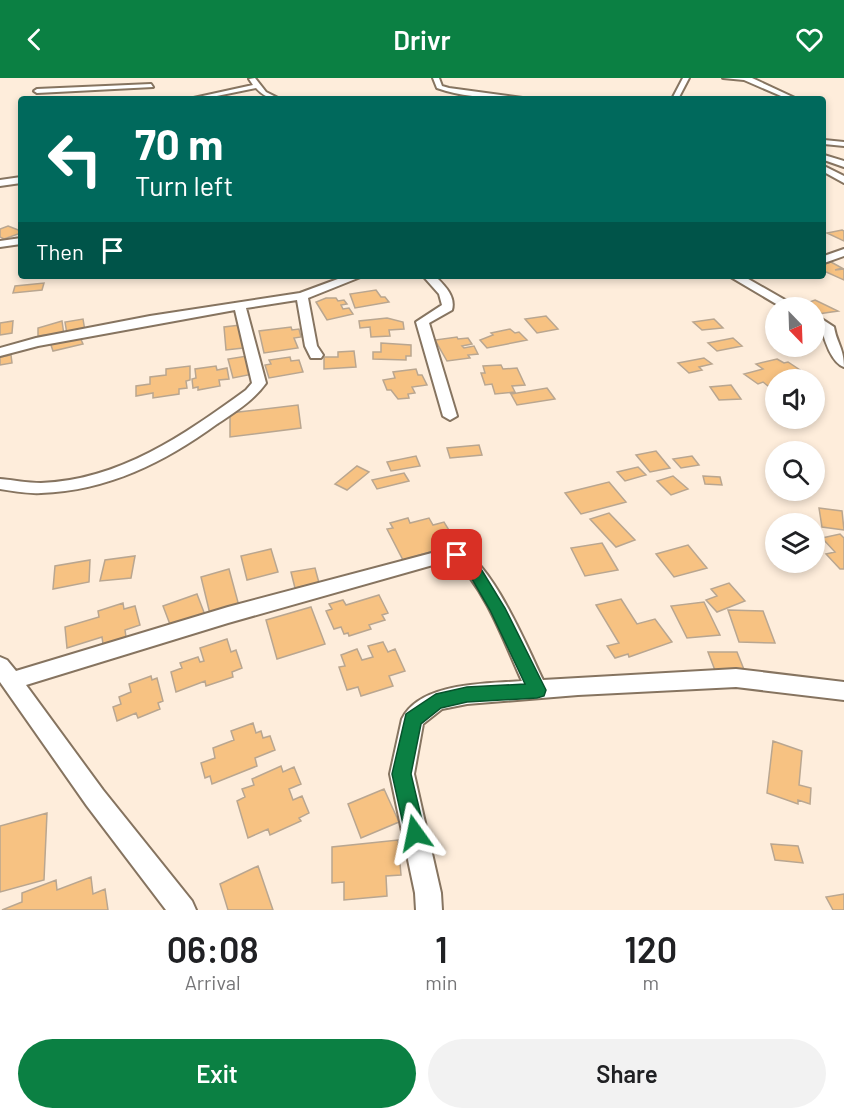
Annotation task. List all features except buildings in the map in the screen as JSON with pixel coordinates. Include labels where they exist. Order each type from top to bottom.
[{"type":"street","points":[[251,78],[264,93],[270,96]]},
{"type":"street","points":[[436,78],[439,87],[502,96]]},
{"type":"street","points":[[677,96],[686,78]]},
{"type":"street","points":[[726,78],[748,79],[787,96]]},
{"type":"street","points":[[32,96],[46,81]]},
{"type":"street","points":[[37,91],[151,86]]},
{"type":"street","points":[[207,96],[257,86]]},
{"type":"street","points":[[461,91],[472,96]]},
{"type":"street","points":[[826,142],[844,144]]},
{"type":"street","points":[[826,158],[844,164]]},
{"type":"street","points":[[826,170],[844,180]]},
{"type":"street","points":[[0,183],[18,180]]},
{"type":"street","points":[[0,244],[18,241]]},
{"type":"street","points":[[826,259],[844,252]]},
{"type":"street","points":[[0,352],[36,342],[139,322],[302,296],[349,279]]},
{"type":"street","points":[[431,279],[448,301],[448,307],[422,322],[450,416]]},
{"type":"street","points":[[741,279],[774,297]]},
{"type":"street","points":[[302,296],[311,346],[316,355]]},
{"type":"street","points":[[0,484],[41,488],[84,482],[125,471],[161,456],[242,400],[259,383],[240,307]]},
{"type":"street","points":[[825,325],[828,327],[830,339],[844,363]]},
{"type":"street","points":[[183,910],[94,798],[6,674],[128,643],[262,604],[447,555],[457,555],[463,556],[473,568],[491,598],[537,690]]},
{"type":"street","points":[[429,910],[428,893],[402,774],[413,719],[436,701],[467,695],[578,686],[736,678],[844,691]]},
{"type":"route","points":[[415,833],[402,774],[413,719],[436,701],[467,695],[537,690],[497,608],[473,568],[463,556],[457,555]]}]
